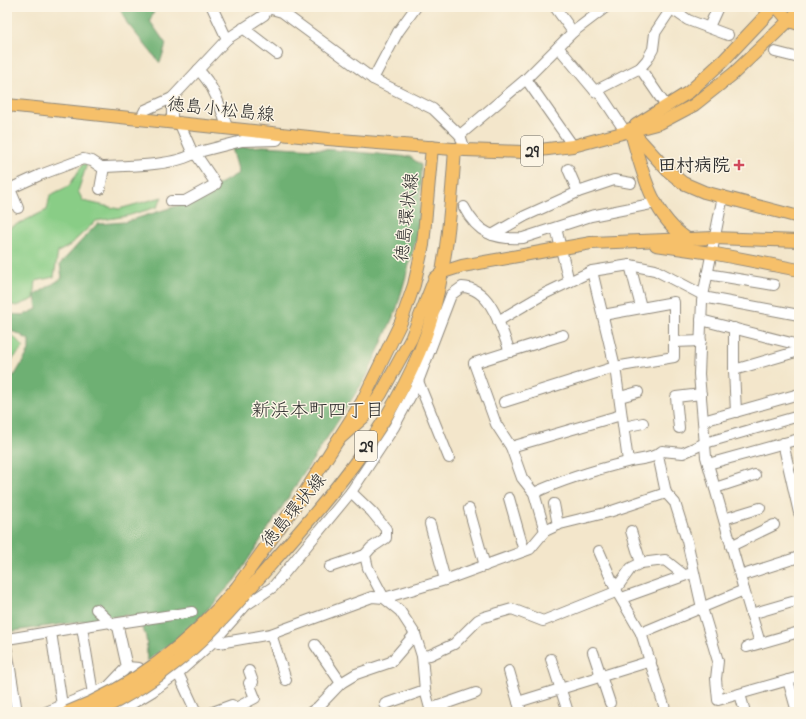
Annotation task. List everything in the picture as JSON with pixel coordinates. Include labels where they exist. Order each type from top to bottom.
[{"type":"main road","points":[[627,130],[689,92],[723,61],[775,7],[794,23]]},
{"type":"main road","points":[[627,130],[660,123],[694,105],[794,23],[799,12]]},
{"type":"main road","name":"徳島小松島線","points":[[7,105],[432,147]]},
{"type":"main road","points":[[627,130],[674,177],[694,188],[798,214]]},
{"type":"main road","points":[[627,130],[656,203],[672,226],[686,238],[711,253]]},
{"type":"main road","name":"29","points":[[432,147],[460,150],[523,152],[573,146],[627,130]]},
{"type":"main road","name":"徳島環状線","points":[[96,712],[140,689],[172,667],[210,633],[241,591],[362,402],[401,322],[414,285],[427,223],[432,147]]},
{"type":"main road","name":"徳島環状線","points":[[64,710],[126,685],[162,660],[241,591],[320,507],[387,416],[409,376],[431,319],[447,248],[460,150]]},
{"type":"main road","points":[[442,272],[462,266],[560,247],[591,243],[686,238],[799,241]]},
{"type":"main road","points":[[591,243],[660,245],[799,270]]},
{"type":"main road","name":"徳島環状線","points":[[338,440],[366,415],[381,394],[411,339],[433,281],[442,272]]},
{"type":"street","points":[[212,7],[227,39]]},
{"type":"street","points":[[373,79],[398,32],[416,7]]},
{"type":"street","points":[[555,7],[573,32]]},
{"type":"street","points":[[460,135],[526,79],[573,32],[606,7]]},
{"type":"street","points":[[709,27],[718,7]]},
{"type":"street","points":[[595,91],[640,68],[647,60],[653,49],[655,33],[670,8],[688,20],[728,35]]},
{"type":"street","points":[[141,118],[145,110],[172,98],[227,39],[266,9],[282,12],[373,79],[433,109],[460,135],[460,150]]},
{"type":"street","points":[[243,28],[277,54]]},
{"type":"street","points":[[558,47],[595,91],[601,95],[627,130]]},
{"type":"street","points":[[776,52],[799,58]]},
{"type":"street","points":[[640,68],[666,106]]},
{"type":"street","points":[[198,70],[213,92],[227,127]]},
{"type":"street","points":[[526,79],[573,146]]},
{"type":"street","points":[[171,201],[185,201],[216,184],[194,153],[176,121],[172,98]]},
{"type":"street","points":[[18,208],[8,190],[40,175],[83,159],[104,167],[171,162],[194,153],[242,140],[277,140],[281,133]]},
{"type":"street","points":[[100,188],[104,167]]},
{"type":"street","points":[[568,169],[578,192]]},
{"type":"street","points":[[492,236],[525,216],[578,192],[614,180],[631,183]]},
{"type":"street","points":[[723,196],[703,296],[699,374],[708,464],[760,643]]},
{"type":"street","points":[[464,207],[469,218],[492,236],[523,238],[611,210],[656,203]]},
{"type":"street","points":[[556,228],[569,282]]},
{"type":"street","points":[[498,321],[592,271],[630,265],[655,270],[703,296],[799,315]]},
{"type":"street","points":[[630,265],[641,308]]},
{"type":"street","points":[[592,271],[615,367],[620,397],[620,415],[624,427],[628,461]]},
{"type":"street","points":[[707,274],[774,285]]},
{"type":"street","points":[[123,711],[178,673],[214,641],[246,605],[273,587],[351,492],[394,427],[418,381],[450,295],[462,287],[477,290],[490,304],[510,352]]},
{"type":"street","points":[[504,402],[615,367],[674,357],[674,302],[603,315]]},
{"type":"street","points":[[702,320],[799,345]]},
{"type":"street","points":[[734,328],[736,412]]},
{"type":"street","points":[[545,531],[534,493],[522,478],[511,447],[496,424],[474,364],[563,335]]},
{"type":"street","points":[[675,342],[700,341]]},
{"type":"street","points":[[734,370],[799,351]]},
{"type":"street","points":[[418,381],[448,458]]},
{"type":"street","points":[[620,397],[638,392]]},
{"type":"street","points":[[679,428],[676,397],[701,394]]},
{"type":"street","points":[[703,421],[799,394]]},
{"type":"street","points":[[511,447],[620,415]]},
{"type":"street","points":[[534,493],[556,483],[628,461],[658,455],[662,451],[683,453],[705,443],[799,416]]},
{"type":"street","points":[[624,427],[643,423]]},
{"type":"street","points":[[708,464],[799,439]]},
{"type":"street","points":[[783,443],[799,513]]},
{"type":"street","points":[[658,455],[666,493],[675,503],[687,541],[688,574],[702,608],[718,661],[716,678],[718,700],[799,677]]},
{"type":"street","points":[[715,488],[755,476]]},
{"type":"street","points":[[330,567],[365,555],[371,548],[386,538],[386,528],[351,492]]},
{"type":"street","points":[[214,641],[219,643],[271,634],[372,597],[384,598],[445,580],[530,549],[545,531],[558,525],[609,512],[666,493]]},
{"type":"street","points":[[509,498],[524,551]]},
{"type":"street","points":[[554,504],[558,525]]},
{"type":"street","points":[[724,519],[760,508]]},
{"type":"street","points":[[469,509],[485,566]]},
{"type":"street","points":[[430,524],[445,580]]},
{"type":"street","points":[[731,546],[774,525]]},
{"type":"street","points":[[631,531],[641,563]]},
{"type":"street","points":[[599,551],[619,594],[640,633],[651,661],[666,712]]},
{"type":"street","points":[[365,555],[368,568],[384,598],[400,611],[415,634],[422,656],[424,690],[430,711],[476,693]]},
{"type":"street","points":[[740,576],[799,557]]},
{"type":"street","points":[[619,594],[632,568],[641,563],[665,560],[688,574]]},
{"type":"street","points":[[422,656],[430,655],[454,644],[478,620],[484,617],[512,609],[543,621],[613,593],[619,594],[688,574]]},
{"type":"street","points":[[640,633],[744,590]]},
{"type":"street","points":[[751,614],[799,600]]},
{"type":"street","points":[[96,610],[118,627],[127,667]]},
{"type":"street","points":[[7,639],[192,612]]},
{"type":"street","points":[[82,627],[92,694],[99,712]]},
{"type":"street","points":[[51,632],[64,710]]},
{"type":"street","points":[[747,647],[799,632]]},
{"type":"street","points":[[271,634],[286,680]]},
{"type":"street","points":[[311,712],[318,707],[341,683],[356,674],[391,662],[415,634]]},
{"type":"street","points":[[315,645],[341,683]]},
{"type":"street","points":[[7,650],[17,712]]},
{"type":"street","points":[[593,652],[610,703]]},
{"type":"street","points":[[398,653],[410,654]]},
{"type":"street","points":[[551,659],[568,712]]},
{"type":"street","points":[[509,671],[520,707],[560,689],[651,661]]},
{"type":"street","points":[[46,712],[64,710],[92,694],[108,687],[127,667]]},
{"type":"street","points":[[127,667],[139,668],[153,691]]},
{"type":"street","points":[[213,712],[232,705],[234,709],[255,698],[249,683],[253,682],[249,671]]},
{"type":"street","points":[[178,673],[196,712]]},
{"type":"street","points":[[788,680],[797,712]]},
{"type":"street","points":[[385,704],[424,690]]},
{"type":"street","points":[[740,694],[745,712]]},
{"type":"green space","points":[[119,7],[156,7],[150,21],[166,44],[160,63],[127,23]]},
{"type":"green space","points":[[263,146],[335,150],[410,157],[421,165],[419,230],[397,308],[367,376],[235,580],[188,631],[147,661],[147,646],[143,630],[140,625],[127,615],[7,632],[7,377],[15,375],[29,351],[29,340],[17,333],[7,330],[7,314],[24,315],[37,309],[35,295],[62,278],[60,264],[97,224],[125,222],[186,203],[239,173],[232,148]]},
{"type":"green space","points":[[83,164],[87,164],[78,191],[83,201],[119,209],[162,197],[157,207],[127,216],[96,221],[69,246],[58,252],[54,277],[36,281],[34,299],[17,306],[7,304],[7,229],[47,210],[50,195],[69,186]]},
{"type":"green space","points":[[7,333],[14,337],[24,347],[7,365]]},
{"type":"place","name":"田村病院","points":[[739,165]]},
{"type":"district","name":"新浜本町四丁目","points":[[318,409]]}]
